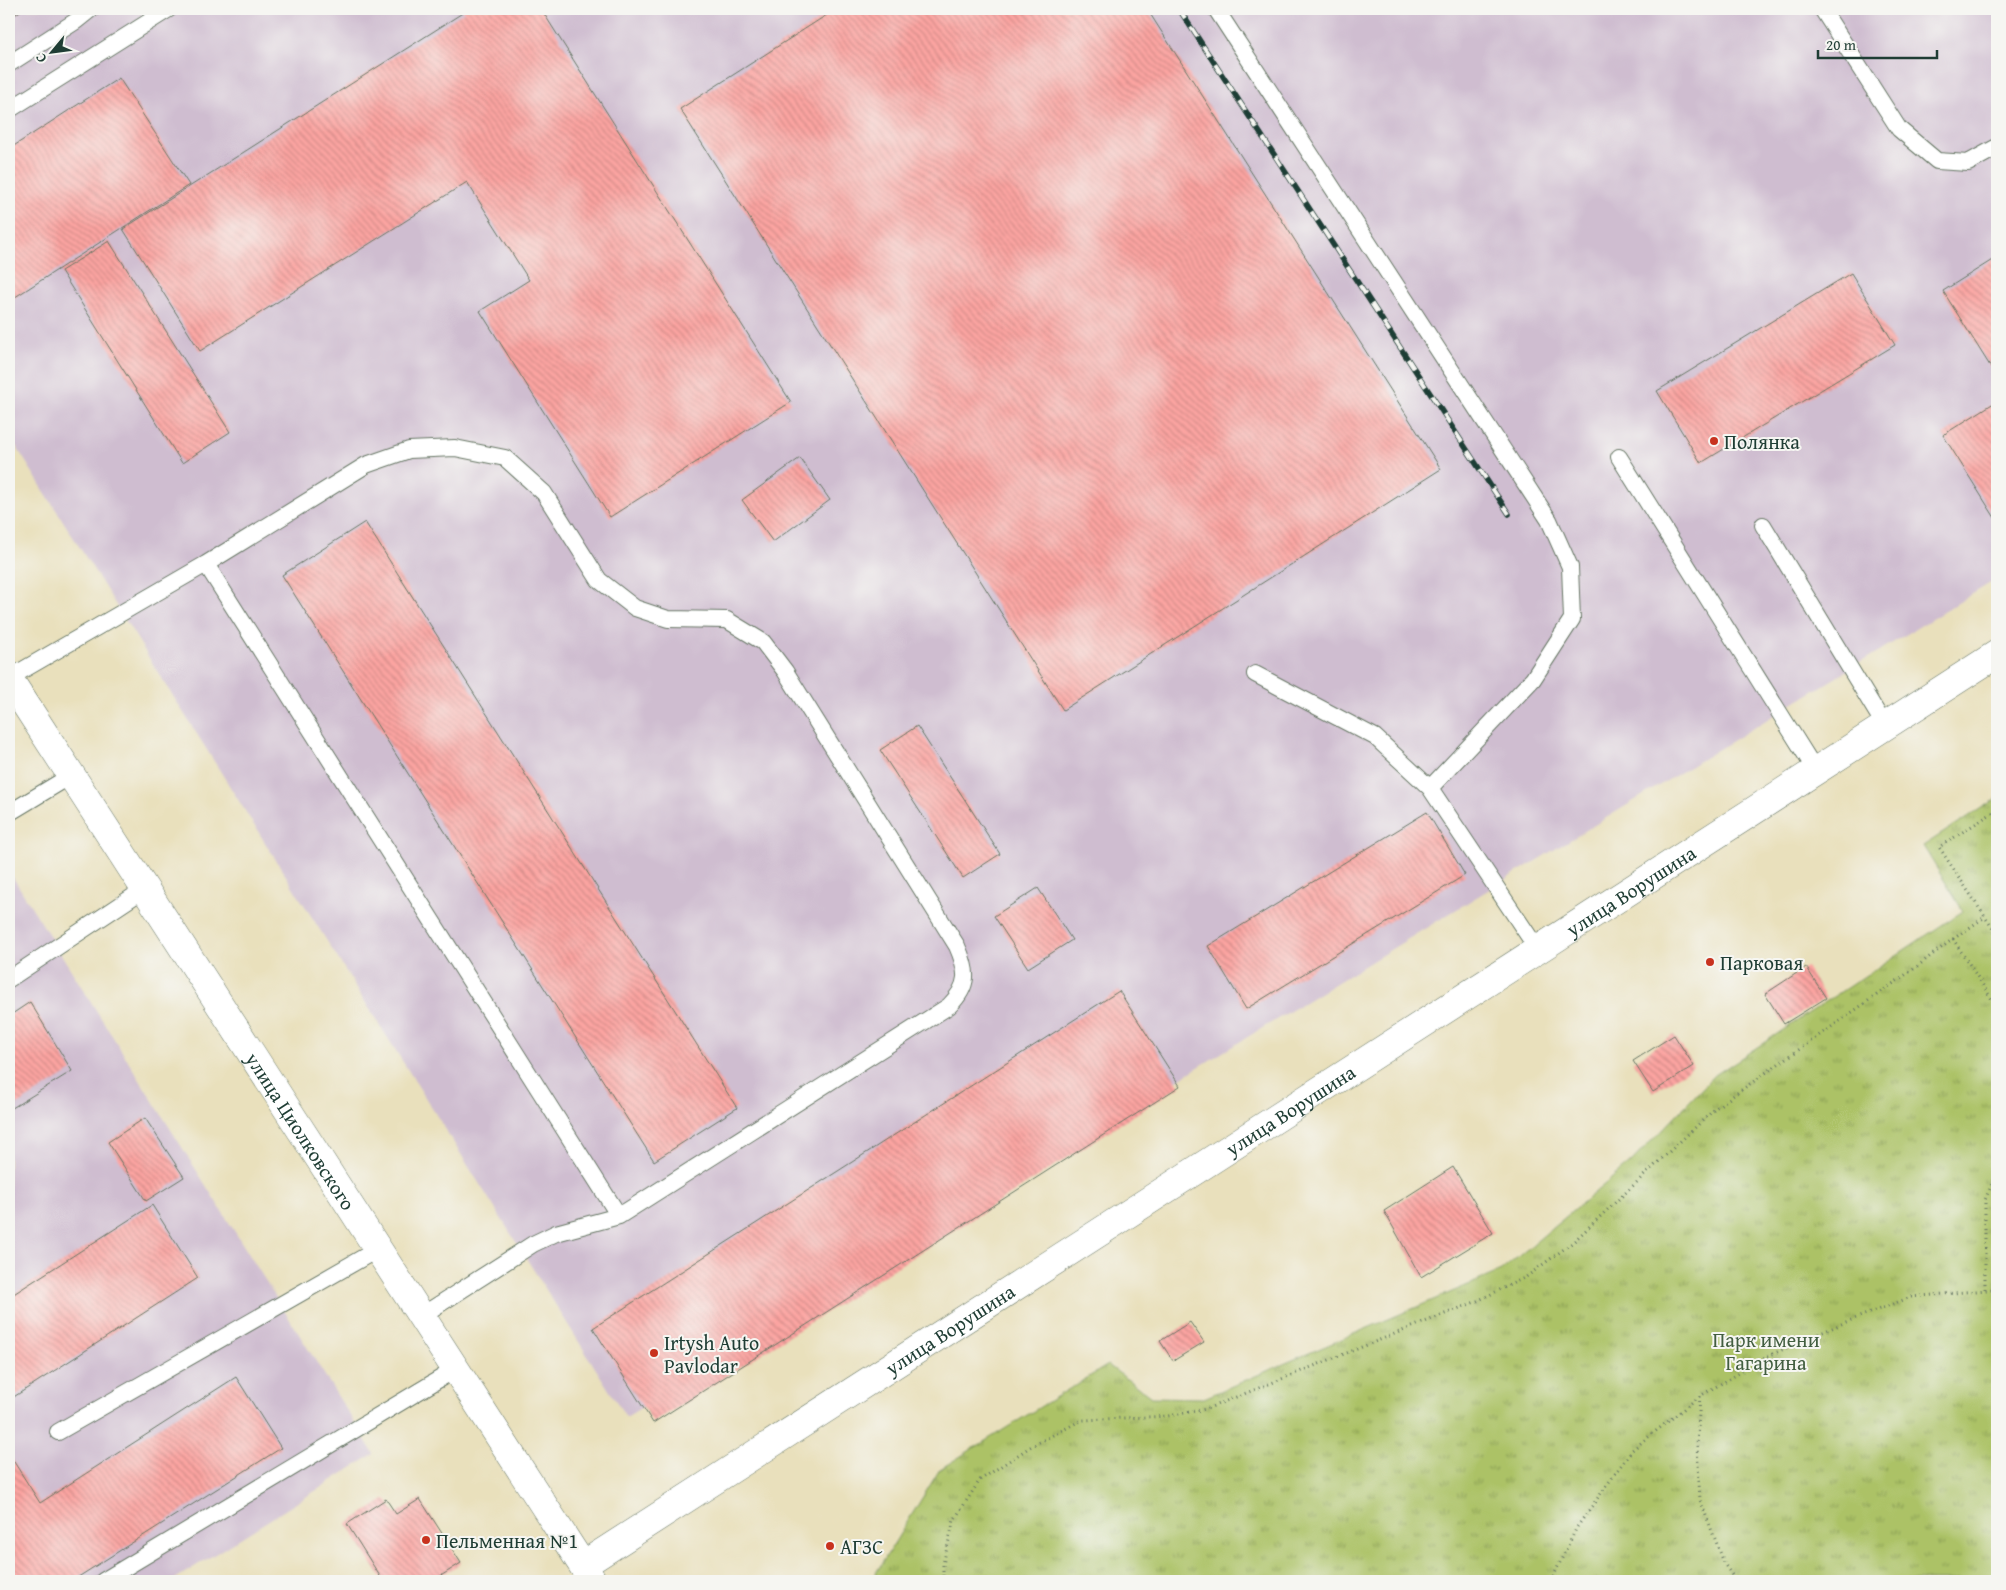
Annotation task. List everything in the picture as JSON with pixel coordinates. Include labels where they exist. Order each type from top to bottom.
[{"type":"street","name":"улица Ворушина","points":[[588,1573],[1538,950],[1997,654]]},
{"type":"street","name":"улица Циолковского","points":[[9,678],[588,1573]]},
{"type":"lane","points":[[9,64],[76,21],[91,9]]},
{"type":"lane","points":[[9,110],[169,9]]},
{"type":"lane","points":[[1216,9],[1549,520],[1570,567],[1572,619],[1533,679],[1430,788]]},
{"type":"lane","points":[[1822,9],[1899,129],[1937,161],[1968,163],[1997,147]]},
{"type":"lane","points":[[9,678],[206,564],[366,465],[409,450],[456,448],[505,458],[544,493],[599,580],[635,608],[668,619],[728,620],[763,642],[790,680],[957,946],[964,963],[966,980],[960,995],[949,1006],[619,1216],[556,1233],[534,1244],[421,1316]]},
{"type":"lane","points":[[1619,457],[1816,771]]},
{"type":"lane","points":[[1763,525],[1886,726]]},
{"type":"lane","points":[[206,564],[619,1216]]},
{"type":"lane","points":[[1254,674],[1375,737],[1430,788],[1538,950]]},
{"type":"lane","points":[[9,813],[72,775]]},
{"type":"lane","points":[[9,979],[146,888]]},
{"type":"lane","points":[[58,1432],[378,1249]]},
{"type":"lane","points":[[103,1581],[456,1369]]},
{"type":"path","points":[[1997,810],[1940,847],[1997,935]]},
{"type":"path","points":[[943,1581],[943,1564],[954,1520],[980,1480],[1022,1453],[1082,1420],[1168,1416],[1206,1409],[1475,1302],[1526,1277],[1572,1243],[1717,1107],[1986,917]]},
{"type":"path","points":[[1953,939],[1997,1007]]},
{"type":"path","points":[[1985,1288],[1985,1200],[1997,1172]]},
{"type":"path","points":[[1551,1581],[1577,1527],[1632,1450],[1700,1396],[1770,1355],[1912,1297],[1985,1288],[1997,1289]]},
{"type":"path","points":[[1700,1396],[1696,1445],[1700,1500],[1726,1565],[1736,1581]]},
{"type":"shaded area","points":[[9,9],[1997,9],[1997,579],[626,1417],[9,435]]},
{"type":"shaded area","points":[[9,871],[374,1454],[172,1581],[9,1581]]},
{"type":"green space","name":"Парк имени Гагарина","points":[[1997,798],[1997,1581],[871,1581],[940,1469],[1108,1365],[1151,1397],[1204,1398],[1501,1271],[1630,1163],[1715,1075],[1963,911],[1923,846]]},
{"type":"building","points":[[9,9],[23,9],[9,19]]},
{"type":"building","points":[[462,9],[541,9],[791,402],[610,517],[480,311],[529,280],[467,182],[200,351],[123,229],[464,12]]},
{"type":"building","points":[[836,9],[1147,9],[1441,469],[1063,710],[680,109]]},
{"type":"building","points":[[119,78],[189,185],[9,301],[9,149]]},
{"type":"building","points":[[109,241],[230,432],[182,463],[61,271]]},
{"type":"building","points":[[1997,257],[1997,377],[1943,291]]},
{"type":"building","points":[[1851,273],[1895,345],[1701,463],[1657,391]]},
{"type":"building","points":[[1997,401],[1997,521],[1943,435]]},
{"type":"building","points":[[800,458],[830,500],[773,542],[742,500]]},
{"type":"building","points":[[365,522],[737,1108],[654,1161],[282,575]]},
{"type":"building","points":[[917,726],[1000,854],[963,878],[880,750]]},
{"type":"building","points":[[1427,812],[1465,875],[1246,1009],[1208,946]]},
{"type":"building","points":[[1038,888],[1072,940],[1028,968],[994,916]]},
{"type":"building","points":[[1806,967],[1826,998],[1784,1024],[1765,994]]},
{"type":"building","points":[[1119,991],[1180,1086],[653,1423],[593,1328]]},
{"type":"building","points":[[30,1002],[72,1071],[9,1110],[9,1016]]},
{"type":"building","points":[[1674,1035],[1694,1066],[1653,1092],[1633,1061]]},
{"type":"building","points":[[145,1118],[184,1177],[146,1201],[108,1142]]},
{"type":"building","points":[[1453,1167],[1493,1233],[1421,1277],[1384,1211]]},
{"type":"building","points":[[152,1205],[198,1278],[9,1400],[9,1297]]},
{"type":"building","points":[[1190,1322],[1204,1342],[1173,1361],[1160,1341]]},
{"type":"building","points":[[236,1377],[281,1448],[72,1581],[9,1581],[9,1454],[40,1503]]},
{"type":"building","points":[[386,1499],[396,1514],[420,1499],[461,1563],[436,1579],[437,1581],[383,1581],[347,1524]]},
{"type":"railway","points":[[1179,9],[1509,514]]},
{"type":"place","name":"Полянка","points":[[1714,441]]},
{"type":"place","name":"Парковая","points":[[1710,962]]},
{"type":"place","name":"Irtysh Auto Pavlodar","points":[[654,1353]]},
{"type":"place","name":"Пельменная №1","points":[[426,1540]]},
{"type":"place","name":"АГЗС","points":[[830,1546]]}]
